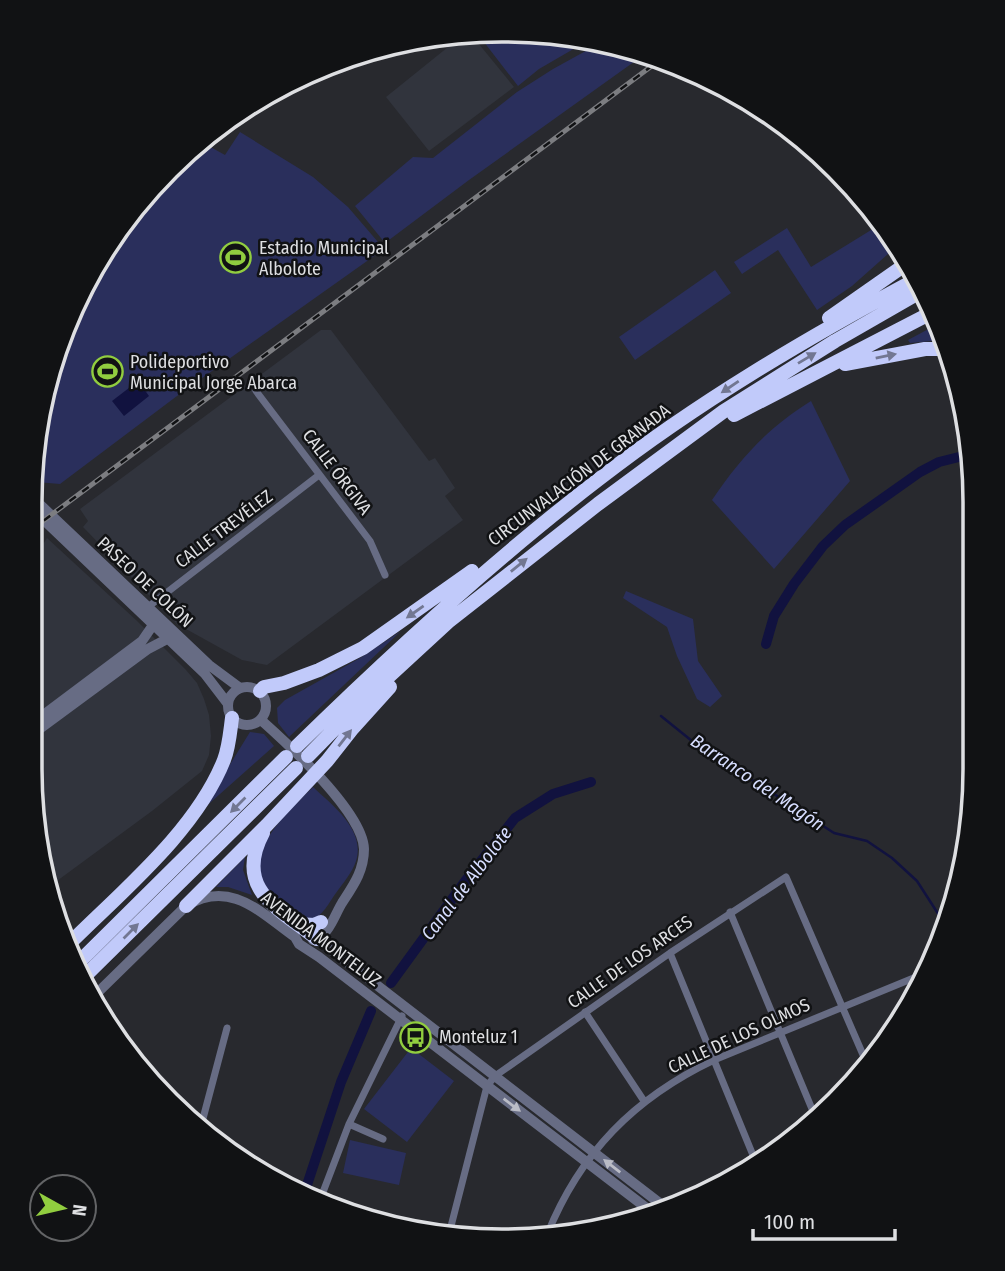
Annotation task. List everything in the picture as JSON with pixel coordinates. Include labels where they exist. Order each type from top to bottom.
[{"type":"highway","points":[[878,283],[896,265]]},
{"type":"highway","points":[[788,352],[801,336],[899,269]]},
{"type":"highway","name":"CIRCUNVALACIÓN DE GRANADA","points":[[908,284],[743,378],[600,478],[426,623],[302,751],[360,703],[465,608],[570,524],[708,422],[782,373],[914,296]]},
{"type":"highway","points":[[708,422],[727,419],[924,317]]},
{"type":"highway","points":[[827,368],[937,349]]},
{"type":"highway","points":[[260,691],[264,687],[319,670],[363,648],[492,556],[513,548]]},
{"type":"highway","points":[[186,906],[327,761],[391,686],[454,627],[465,608]]},
{"type":"highway","points":[[74,939],[188,821],[223,763],[229,746],[230,711]]},
{"type":"highway","points":[[83,958],[291,762],[89,972]]},
{"type":"highway","points":[[267,825],[258,842],[253,862],[256,887],[296,930],[317,939]]},
{"type":"highway","points":[[296,930],[321,922]]},
{"type":"street","name":"CALLE ÓRGIVA","points":[[256,391],[370,541],[385,575]]},
{"type":"street","name":"CALLE TREVÉLEZ","points":[[148,607],[319,475]]},
{"type":"street","name":"PASEO DE COLÓN","points":[[42,508],[153,625],[205,674],[230,711]]},
{"type":"street","name":"PASEO DE COLÓN","points":[[42,517],[148,607],[209,665],[240,688]]},
{"type":"street","points":[[42,716],[142,640],[153,625]]},
{"type":"street","points":[[42,727],[148,649],[167,639]]},
{"type":"street","points":[[240,688],[260,691],[267,702],[265,715],[249,726],[243,725],[230,711],[232,694],[240,688]]},
{"type":"street","points":[[261,720],[323,783],[351,815],[360,831],[364,848],[362,868],[353,888],[326,931],[317,939]]},
{"type":"street","name":"CALLE DE LOS ARCES","points":[[495,1076],[670,953],[786,877],[843,1006]]},
{"type":"street","name":"AVENIDA MONTELUZ","points":[[99,991],[186,906],[200,897],[226,896],[244,902],[296,930],[299,944],[320,957],[645,1207]]},
{"type":"street","points":[[320,957],[316,933],[321,922],[341,905]]},
{"type":"street","points":[[730,912],[812,1109]]},
{"type":"street","name":"AVENIDA MONTELUZ","points":[[317,939],[658,1202]]},
{"type":"street","points":[[670,953],[753,1154]]},
{"type":"street","name":"CALLE DE LOS OLMOS","points":[[594,1152],[644,1101],[686,1073],[912,978]]},
{"type":"street","points":[[843,1006],[863,1055]]},
{"type":"street","points":[[323,1193],[349,1124],[407,1008]]},
{"type":"street","points":[[585,1012],[644,1101]]},
{"type":"street","points":[[203,1118],[227,1028]]},
{"type":"street","points":[[451,1226],[487,1086],[495,1076]]},
{"type":"street","points":[[349,1124],[383,1139]]},
{"type":"street","points":[[551,1226],[565,1197],[594,1152]]},
{"type":"shaded area","points":[[472,43],[478,43],[514,87],[429,151],[386,97],[450,45]]},
{"type":"shaded area","points":[[484,43],[533,43],[575,48],[539,69],[518,86]]},
{"type":"shaded area","points":[[587,50],[635,61],[385,243],[355,206],[413,157],[433,158],[517,92]]},
{"type":"shaded area","name":"Estadio Municipal Albolote","points":[[240,132],[313,177],[348,207],[384,249],[181,393],[60,484],[43,482],[51,413],[66,354],[89,299],[104,272],[137,222],[177,177],[210,147],[225,155]]},
{"type":"shaded area","points":[[787,228],[811,267],[873,229],[889,253],[852,286],[817,310],[778,250],[742,274],[734,262]]},
{"type":"shaded area","points":[[715,270],[731,293],[635,360],[619,337]]},
{"type":"shaded area","points":[[929,329],[934,341],[910,343],[908,340]]},
{"type":"shaded area","points":[[321,330],[331,330],[429,461],[435,458],[455,488],[445,496],[463,520],[267,665],[242,660],[177,624],[83,527],[88,521],[80,509]]},
{"type":"shaded area","points":[[138,381],[149,396],[124,416],[112,401]]},
{"type":"shaded area","points":[[811,401],[850,481],[774,569],[712,500],[756,445],[781,422]]},
{"type":"shaded area","points":[[47,538],[186,670],[197,683],[204,699],[211,736],[209,755],[202,771],[56,881],[43,799],[42,546]]},
{"type":"shaded area","points":[[626,591],[693,619],[698,661],[722,696],[710,707],[697,699],[667,627],[623,598]]},
{"type":"shaded area","points":[[401,631],[289,737],[278,723],[277,708],[285,700],[360,658]]},
{"type":"shaded area","points":[[250,732],[264,734],[274,746],[202,810]]},
{"type":"shaded area","points":[[313,787],[345,819],[352,829],[358,850],[352,870],[322,912],[315,918],[307,919],[279,900],[265,885],[260,870],[261,855],[267,840],[277,825]]},
{"type":"shaded area","points":[[245,857],[243,870],[252,895],[228,887],[216,887]]},
{"type":"shaded area","points":[[411,1048],[454,1081],[407,1142],[364,1109]]},
{"type":"shaded area","points":[[350,1140],[406,1153],[399,1185],[343,1173]]},
{"type":"waterway","name":"Canal de Albolote","points":[[766,644],[774,616],[823,546],[845,525],[920,472],[939,462],[960,457]]},
{"type":"waterway","name":"Barranco del Magón","points":[[661,716],[692,741],[834,833],[867,841],[892,858],[917,881],[939,916]]},
{"type":"waterway","name":"Canal de Albolote","points":[[391,983],[515,818],[553,794],[591,782]]},
{"type":"waterway","name":"Canal de Albolote","points":[[307,1185],[341,1082],[371,1011]]},
{"type":"railway","points":[[42,522],[651,66]]},
{"type":"place","name":"Estadio Municipal Albolote","points":[[236,258]]},
{"type":"place","name":"Polideportivo Municipal Jorge Abarca","points":[[107,372]]},
{"type":"place","name":"Monteluz 1","points":[[416,1037]]}]
